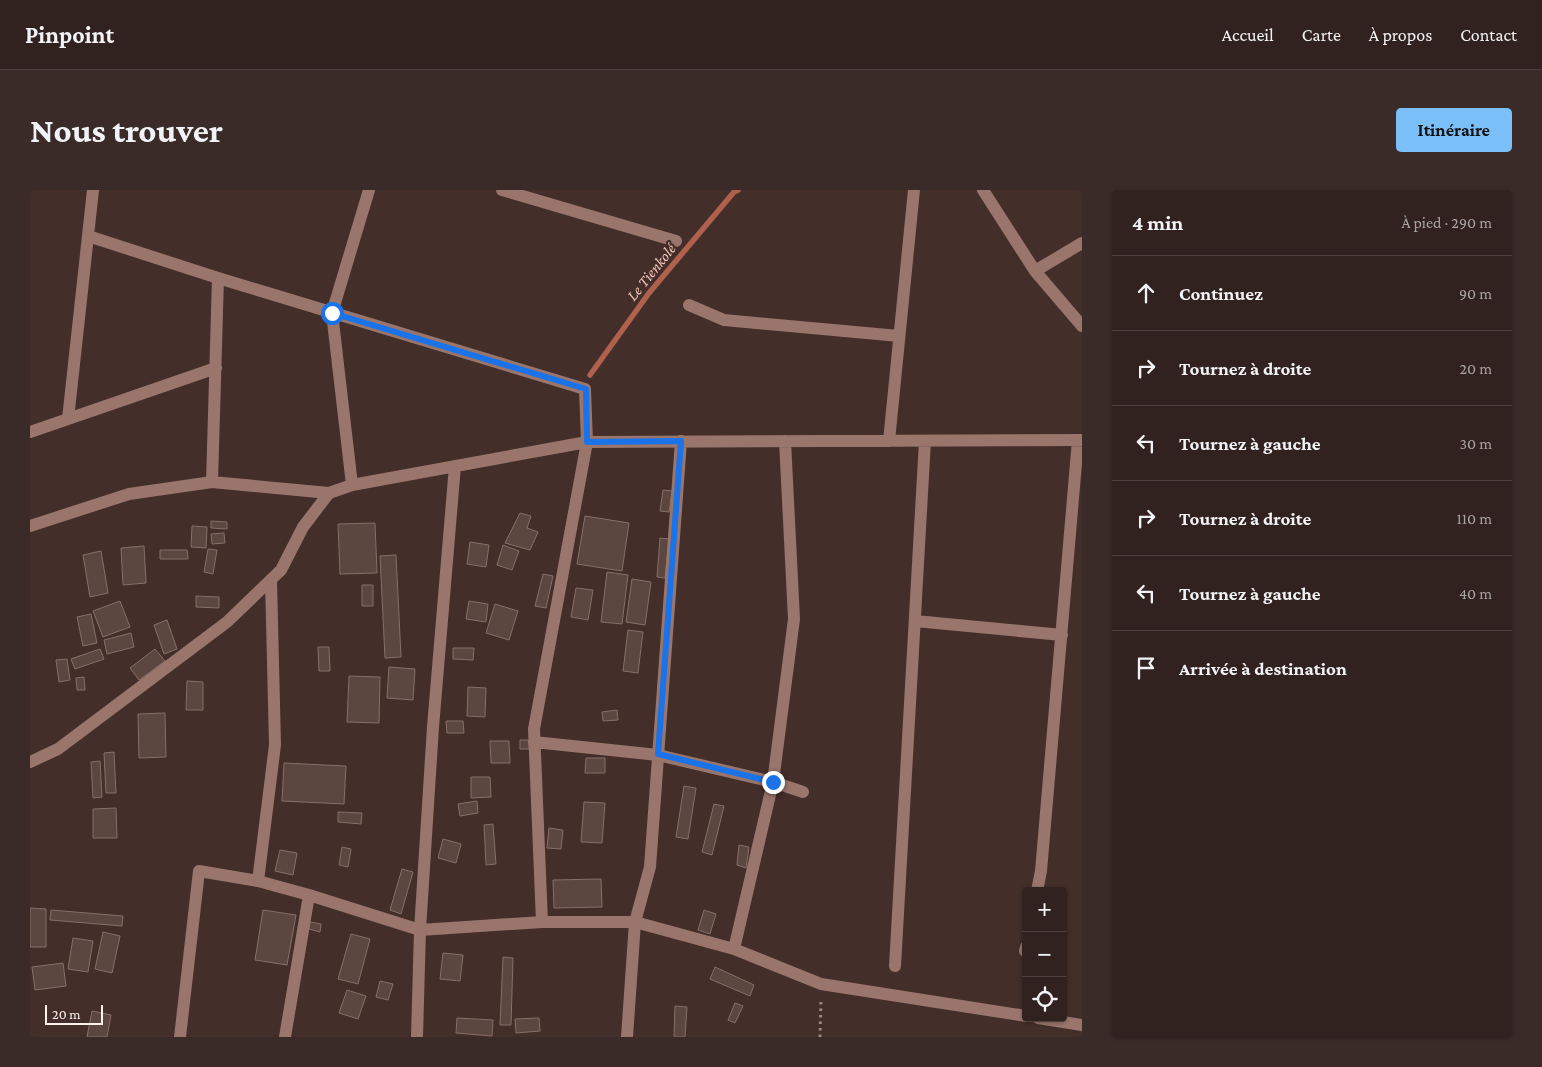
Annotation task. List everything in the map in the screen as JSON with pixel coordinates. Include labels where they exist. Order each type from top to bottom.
[{"type":"street","points":[[68,419],[93,190]]},
{"type":"street","points":[[352,485],[332,313],[369,190]]},
{"type":"street","points":[[502,190],[676,241]]},
{"type":"street","points":[[889,441],[914,190]]},
{"type":"street","points":[[983,190],[1035,271],[1082,326]]},
{"type":"street","points":[[88,236],[218,278],[586,389],[587,442],[534,729],[542,922]]},
{"type":"street","points":[[1035,271],[1082,243]]},
{"type":"street","points":[[212,482],[218,278]]},
{"type":"street","points":[[688,305],[724,320],[899,336]]},
{"type":"street","points":[[30,432],[216,368]]},
{"type":"street","points":[[30,526],[129,494],[212,482],[329,493],[352,485],[587,442],[1080,440],[1041,871],[1038,887]]},
{"type":"street","points":[[627,1037],[635,922],[650,867],[681,441]]},
{"type":"street","points":[[734,948],[773,782],[794,619],[785,441]]},
{"type":"street","points":[[896,966],[925,441]]},
{"type":"street","points":[[417,1037],[420,930],[433,727],[455,466]]},
{"type":"street","points":[[30,762],[58,749],[227,622],[281,570],[303,527],[329,493]]},
{"type":"street","points":[[258,881],[275,745],[271,580]]},
{"type":"street","points":[[915,622],[1062,635]]},
{"type":"street","points":[[534,742],[658,754],[773,782],[803,792]]},
{"type":"street","points":[[180,1037],[199,872],[258,881],[420,930],[542,922],[635,922],[734,948],[821,984],[1022,1015]]},
{"type":"street","points":[[285,1037],[309,895]]},
{"type":"street","points":[[1063,1022],[1082,1025]]},
{"type":"path","points":[[820,1037],[821,984]]},
{"type":"building","points":[[663,490],[672,491],[669,512],[660,511]]},
{"type":"building","points":[[520,513],[531,516],[527,528],[538,532],[530,550],[505,543]]},
{"type":"building","points":[[585,516],[629,523],[622,571],[577,564]]},
{"type":"building","points":[[211,521],[227,522],[227,529],[211,528]]},
{"type":"building","points":[[375,523],[377,573],[340,574],[338,524]]},
{"type":"building","points":[[192,526],[207,527],[206,548],[191,547]]},
{"type":"building","points":[[224,533],[225,543],[212,544],[211,534]]},
{"type":"building","points":[[660,538],[669,539],[665,578],[657,577]]},
{"type":"building","points":[[470,542],[489,545],[486,567],[467,564]]},
{"type":"building","points":[[503,545],[519,551],[512,570],[497,565]]},
{"type":"building","points":[[144,546],[146,583],[123,585],[121,548]]},
{"type":"building","points":[[208,549],[217,550],[213,574],[204,572]]},
{"type":"building","points":[[160,550],[187,550],[188,559],[160,559]]},
{"type":"building","points":[[101,551],[108,593],[90,597],[83,555]]},
{"type":"building","points":[[396,555],[401,657],[385,658],[380,556]]},
{"type":"building","points":[[607,572],[628,575],[622,624],[601,622]]},
{"type":"building","points":[[543,574],[553,576],[546,608],[535,606]]},
{"type":"building","points":[[632,579],[651,582],[645,625],[626,622]]},
{"type":"building","points":[[362,585],[373,585],[373,606],[362,606]]},
{"type":"building","points":[[576,588],[593,590],[588,620],[571,617]]},
{"type":"building","points":[[196,596],[219,597],[219,608],[196,607]]},
{"type":"building","points":[[120,601],[130,627],[103,637],[93,611]]},
{"type":"building","points":[[469,601],[488,604],[486,622],[466,619]]},
{"type":"building","points":[[495,604],[518,611],[509,640],[486,633]]},
{"type":"building","points":[[91,614],[97,643],[83,646],[77,617]]},
{"type":"building","points":[[167,620],[177,649],[164,654],[154,625]]},
{"type":"building","points":[[628,630],[643,632],[638,673],[623,671]]},
{"type":"building","points":[[131,633],[134,647],[107,654],[104,640]]},
{"type":"building","points":[[318,647],[329,647],[330,671],[319,671]]},
{"type":"building","points":[[453,648],[474,648],[473,660],[453,659]]},
{"type":"building","points":[[100,649],[104,659],[75,669],[71,659]]},
{"type":"building","points":[[155,649],[165,661],[139,680],[130,668]]},
{"type":"building","points":[[67,659],[70,680],[59,682],[56,660]]},
{"type":"building","points":[[389,667],[415,669],[413,700],[387,698]]},
{"type":"building","points":[[349,676],[380,677],[379,723],[347,722]]},
{"type":"building","points":[[84,677],[85,690],[77,690],[76,678]]},
{"type":"building","points":[[187,681],[203,682],[203,710],[186,710]]},
{"type":"building","points":[[468,687],[486,688],[485,717],[467,716]]},
{"type":"building","points":[[617,710],[618,720],[603,721],[602,712]]},
{"type":"building","points":[[165,713],[166,757],[139,758],[138,714]]},
{"type":"building","points":[[446,721],[463,721],[464,733],[447,733]]},
{"type":"building","points":[[520,740],[529,740],[529,749],[520,749]]},
{"type":"building","points":[[490,741],[509,741],[510,763],[491,763]]},
{"type":"building","points":[[114,752],[116,793],[106,793],[104,753]]},
{"type":"building","points":[[586,758],[605,758],[605,773],[585,773]]},
{"type":"building","points":[[100,761],[102,797],[93,798],[91,762]]},
{"type":"building","points":[[284,763],[346,766],[344,804],[282,801]]},
{"type":"building","points":[[471,777],[490,777],[491,797],[471,798]]},
{"type":"building","points":[[684,786],[696,788],[688,839],[676,837]]},
{"type":"building","points":[[477,801],[478,813],[460,816],[458,804]]},
{"type":"building","points":[[584,802],[605,803],[602,843],[581,842]]},
{"type":"building","points":[[714,804],[724,806],[712,855],[702,852]]},
{"type":"building","points":[[116,808],[117,838],[93,838],[93,809]]},
{"type":"building","points":[[338,812],[362,813],[361,824],[338,822]]},
{"type":"building","points":[[493,824],[496,864],[486,865],[484,825]]},
{"type":"building","points":[[549,828],[563,830],[561,849],[547,848]]},
{"type":"building","points":[[443,839],[461,844],[456,863],[438,858]]},
{"type":"building","points":[[739,845],[749,847],[746,868],[737,865]]},
{"type":"building","points":[[342,847],[351,849],[348,867],[339,865]]},
{"type":"building","points":[[280,850],[297,853],[293,875],[275,871]]},
{"type":"building","points":[[402,869],[413,872],[401,914],[390,910]]},
{"type":"building","points":[[601,879],[602,907],[554,908],[553,880]]},
{"type":"building","points":[[30,908],[46,909],[46,947],[30,947]]},
{"type":"building","points":[[51,910],[123,916],[122,926],[50,920]]},
{"type":"building","points":[[263,910],[296,915],[287,965],[255,960]]},
{"type":"building","points":[[704,910],[716,914],[710,934],[698,930]]},
{"type":"building","points":[[310,922],[321,924],[320,932],[309,929]]},
{"type":"building","points":[[103,932],[120,936],[112,973],[95,969]]},
{"type":"building","points":[[351,934],[370,939],[358,984],[338,979]]},
{"type":"building","points":[[73,938],[93,941],[88,972],[68,969]]},
{"type":"building","points":[[443,953],[463,955],[460,981],[440,979]]},
{"type":"building","points":[[503,957],[513,958],[511,1025],[500,1025]]},
{"type":"building","points":[[63,963],[66,986],[35,990],[32,967]]},
{"type":"building","points":[[715,967],[754,985],[750,996],[710,979]]},
{"type":"building","points":[[380,981],[393,984],[388,1000],[376,997]]},
{"type":"building","points":[[347,990],[366,996],[358,1019],[339,1013]]},
{"type":"building","points":[[735,1003],[743,1006],[735,1023],[728,1020]]},
{"type":"building","points":[[675,1006],[687,1007],[685,1037],[674,1037]]},
{"type":"building","points":[[92,1011],[111,1015],[107,1037],[87,1037]]},
{"type":"building","points":[[457,1018],[493,1020],[492,1036],[456,1033]]},
{"type":"building","points":[[539,1018],[540,1031],[516,1033],[515,1019]]},
{"type":"waterway","name":"Le Tienkolé","points":[[590,375],[649,293],[734,192],[738,190]]},
{"type":"route","points":[[332,313],[586,389],[587,442],[681,441],[658,754],[773,782]]}]
